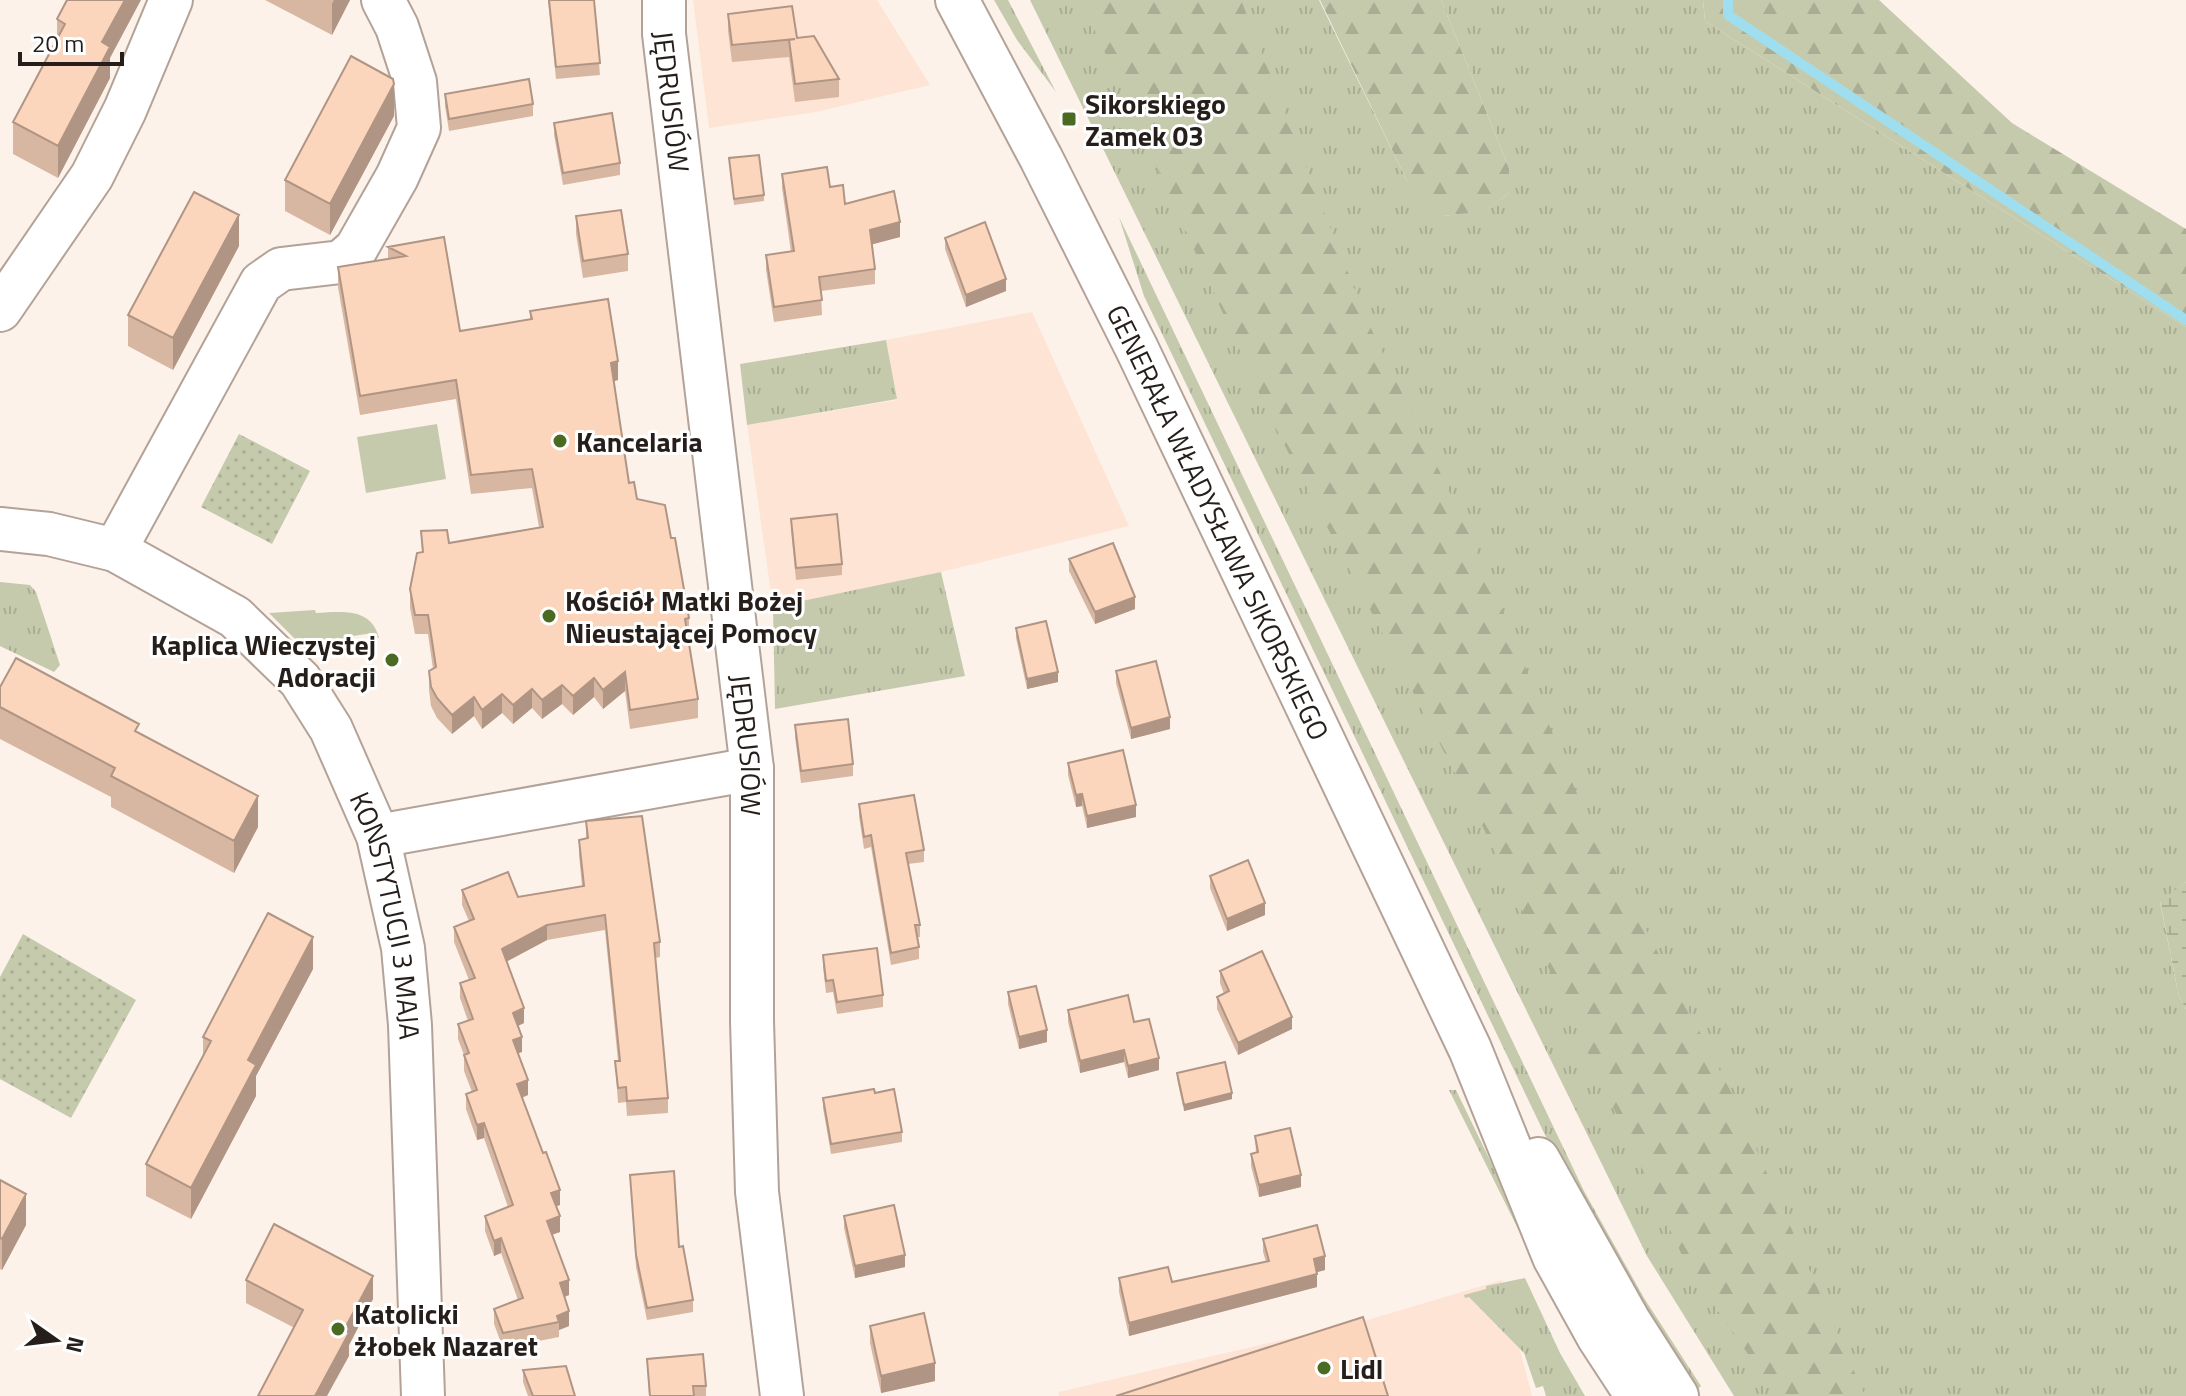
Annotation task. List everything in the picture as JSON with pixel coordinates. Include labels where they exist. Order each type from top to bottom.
[{"type":"street","points":[[0,310],[92,176],[125,110],[171,0]]},
{"type":"street","points":[[115,550],[261,283],[281,269],[341,262],[356,249],[397,177],[419,128],[415,82],[397,27],[383,0]]},
{"type":"street","name":"JĘDRUSIÓW","points":[[664,0],[664,34],[752,769],[752,1021],[757,1192],[782,1396]]},
{"type":"street","name":"GENERAŁA WŁADYSŁAWA SIKORSKIEGO","points":[[957,0],[1137,349],[1470,1049],[1554,1257],[1599,1338],[1637,1396]]},
{"type":"street","name":"KONSTYTUCJI 3 MAJA","points":[[0,529],[49,534],[115,550],[235,617],[300,680],[331,729],[378,836],[403,948],[410,1025],[423,1396]]},
{"type":"street","points":[[378,836],[752,769]]},
{"type":"street","name":"GENERAŁA WŁADYSŁAWA SIKORSKIEGO","points":[[1470,1049],[1526,1138],[1629,1321],[1677,1396]]},
{"type":"street","points":[[1599,1338],[1626,1396]]},
{"type":"shaded area","points":[[693,0],[877,0],[930,85],[816,112],[709,128]]},
{"type":"shaded area","points":[[1032,312],[1129,526],[941,572],[773,607],[747,425],[897,400],[886,340]]},
{"type":"shaded area","points":[[1502,1280],[1532,1396],[1059,1396],[1058,1392],[1364,1321]]},
{"type":"green space","points":[[994,0],[1008,0],[1056,92],[1017,40]]},
{"type":"green space","points":[[1030,0],[1319,0],[1406,179],[1444,216],[1486,210],[1509,193],[1509,168],[1441,0],[1703,0],[1705,21],[2186,327],[2186,882],[2160,902],[2179,997],[2186,1009],[2186,1396],[1734,1396],[1647,1256]]},
{"type":"green space","points":[[1081,0],[1241,0],[1365,316],[1483,562],[1584,811],[1733,1096],[1865,1396],[1777,1396],[1687,1266],[1481,823],[1270,417]]},
{"type":"green space","points":[[1320,0],[1441,0],[1509,168],[1509,193],[1485,211],[1444,216],[1428,204],[1406,179]]},
{"type":"green space","points":[[1703,0],[1879,0],[2012,123],[2186,229],[2186,327],[1705,21]]},
{"type":"green space","points":[[1119,217],[1584,1191],[1644,1298],[1701,1386],[1692,1394],[1577,1202],[1144,296]]},
{"type":"green space","points":[[886,340],[897,399],[747,425],[740,364]]},
{"type":"green space","points":[[437,424],[446,479],[366,493],[357,437]]},
{"type":"green space","points":[[239,434],[310,471],[272,544],[201,507]]},
{"type":"green space","points":[[941,572],[965,676],[775,709],[773,607]]},
{"type":"green space","points":[[0,582],[30,585],[36,592],[60,665],[54,672],[0,646]]},
{"type":"green space","points":[[315,610],[316,613],[345,612],[362,616],[375,628],[379,638],[375,638],[373,633],[346,637],[347,642],[305,649],[269,613]]},
{"type":"green space","points":[[2186,882],[2186,1009],[2179,997],[2160,901]]},
{"type":"green space","points":[[23,934],[136,1000],[71,1118],[0,1079],[0,977]]},
{"type":"green space","points":[[1449,1090],[1456,1090],[1531,1245],[1530,1253]]},
{"type":"green space","points":[[1525,1278],[1560,1353],[1585,1396],[1546,1396],[1543,1386],[1536,1388],[1524,1353],[1464,1295],[1486,1289],[1486,1286]]},
{"type":"building","points":[[67,0],[125,0],[102,42],[110,47],[58,146],[13,122],[65,24],[57,19]]},
{"type":"building","points":[[549,0],[594,0],[600,63],[556,67]]},
{"type":"building","points":[[792,6],[797,38],[814,36],[839,79],[795,84],[789,40],[795,39],[732,45],[728,14]]},
{"type":"building","points":[[351,56],[393,79],[394,84],[330,204],[285,180]]},
{"type":"building","points":[[529,79],[533,104],[449,119],[445,94]]},
{"type":"building","points":[[612,113],[620,163],[563,173],[554,123]]},
{"type":"building","points":[[759,155],[764,195],[734,199],[729,158]]},
{"type":"building","points":[[827,167],[830,187],[843,185],[845,204],[894,191],[900,222],[870,230],[875,269],[819,277],[822,300],[774,307],[766,255],[794,251],[782,174]]},
{"type":"building","points":[[194,192],[239,215],[173,338],[128,315]]},
{"type":"building","points":[[621,210],[628,254],[583,261],[576,216]]},
{"type":"building","points":[[985,222],[1006,279],[966,295],[945,238]]},
{"type":"building","points":[[444,237],[460,331],[532,319],[530,311],[608,299],[618,361],[611,363],[629,483],[634,482],[637,499],[665,505],[671,538],[675,538],[689,618],[685,619],[698,699],[630,710],[625,672],[603,690],[594,678],[573,696],[562,685],[542,700],[532,689],[513,705],[502,694],[482,710],[474,697],[452,715],[437,698],[431,687],[429,671],[436,667],[428,615],[415,615],[410,589],[417,553],[423,552],[421,531],[447,530],[449,543],[543,527],[532,469],[471,475],[456,380],[360,396],[338,267],[406,256],[388,247]]},
{"type":"building","points":[[837,514],[842,564],[796,568],[791,519]]},
{"type":"building","points":[[1113,543],[1135,597],[1095,612],[1069,559]]},
{"type":"building","points":[[1046,621],[1058,672],[1027,679],[1016,628]]},
{"type":"building","points":[[16,658],[139,724],[135,731],[258,796],[234,841],[111,776],[115,768],[0,707],[0,687]]},
{"type":"building","points":[[1156,661],[1170,717],[1131,728],[1116,671]]},
{"type":"building","points":[[848,719],[853,764],[801,771],[795,725]]},
{"type":"building","points":[[1123,750],[1136,805],[1087,816],[1082,794],[1076,795],[1068,763]]},
{"type":"building","points":[[914,795],[924,850],[906,853],[920,925],[915,925],[919,947],[891,953],[871,835],[864,837],[859,804]]},
{"type":"building","points":[[642,816],[660,942],[654,943],[668,1098],[627,1101],[626,1087],[618,1088],[615,1061],[620,1061],[605,915],[547,925],[502,949],[524,1008],[513,1013],[522,1037],[513,1040],[528,1080],[517,1084],[560,1190],[551,1193],[560,1216],[547,1221],[569,1280],[560,1283],[569,1311],[557,1316],[559,1322],[503,1333],[494,1309],[523,1298],[501,1238],[494,1241],[485,1216],[513,1205],[484,1123],[477,1125],[466,1094],[477,1090],[464,1055],[469,1053],[458,1024],[473,1019],[460,983],[475,978],[454,927],[474,919],[462,890],[508,872],[518,897],[584,886],[579,840],[588,838],[586,821]]},
{"type":"building","points":[[1248,860],[1265,903],[1227,919],[1210,876]]},
{"type":"building","points":[[268,913],[313,937],[248,1060],[256,1065],[191,1188],[146,1164],[211,1041],[203,1037]]},
{"type":"building","points":[[877,948],[883,995],[837,1002],[833,980],[826,981],[823,955]]},
{"type":"building","points":[[1262,951],[1292,1017],[1238,1043],[1217,997],[1229,991],[1220,971]]},
{"type":"building","points":[[1036,986],[1047,1030],[1019,1037],[1008,992]]},
{"type":"building","points":[[1128,995],[1134,1022],[1149,1019],[1159,1058],[1128,1066],[1124,1050],[1080,1061],[1068,1010]]},
{"type":"building","points":[[1225,1062],[1232,1093],[1184,1105],[1177,1073]]},
{"type":"building","points":[[874,1089],[875,1093],[894,1089],[902,1132],[831,1144],[823,1098]]},
{"type":"building","points":[[1290,1128],[1301,1175],[1259,1185],[1251,1154],[1258,1152],[1255,1136]]},
{"type":"building","points":[[674,1171],[679,1247],[683,1246],[693,1300],[647,1308],[636,1255],[630,1175]]},
{"type":"building","points":[[0,1180],[26,1194],[2,1239],[0,1238]]},
{"type":"building","points":[[894,1205],[905,1255],[855,1266],[844,1216]]},
{"type":"building","points":[[274,1224],[373,1276],[344,1330],[349,1333],[315,1396],[258,1396],[303,1310],[246,1280]]},
{"type":"building","points":[[1317,1225],[1325,1256],[1314,1259],[1317,1274],[1129,1323],[1119,1278],[1168,1267],[1172,1282],[1269,1261],[1263,1239]]},
{"type":"building","points":[[924,1313],[935,1363],[881,1376],[870,1326]]},
{"type":"building","points":[[1363,1317],[1388,1396],[1116,1396]]},
{"type":"building","points":[[703,1354],[706,1386],[693,1386],[694,1396],[650,1396],[647,1359]]},
{"type":"building","points":[[566,1366],[575,1396],[533,1396],[523,1370]]},
{"type":"waterway","points":[[1728,0],[1728,15],[2186,320]]},
{"type":"place","name":"Sikorskiego Zamek 03","points":[[1069,119]]},
{"type":"place","name":"Kancelaria","points":[[560,441]]},
{"type":"place","name":"Kościół Matki Bożej Nieustającej Pomocy","points":[[549,616]]},
{"type":"place","name":"Kaplica Wieczystej Adoracji","points":[[392,660]]},
{"type":"place","name":"Katolicki żłobek Nazaret","points":[[338,1329]]},
{"type":"place","name":"Lidl","points":[[1324,1368]]}]
